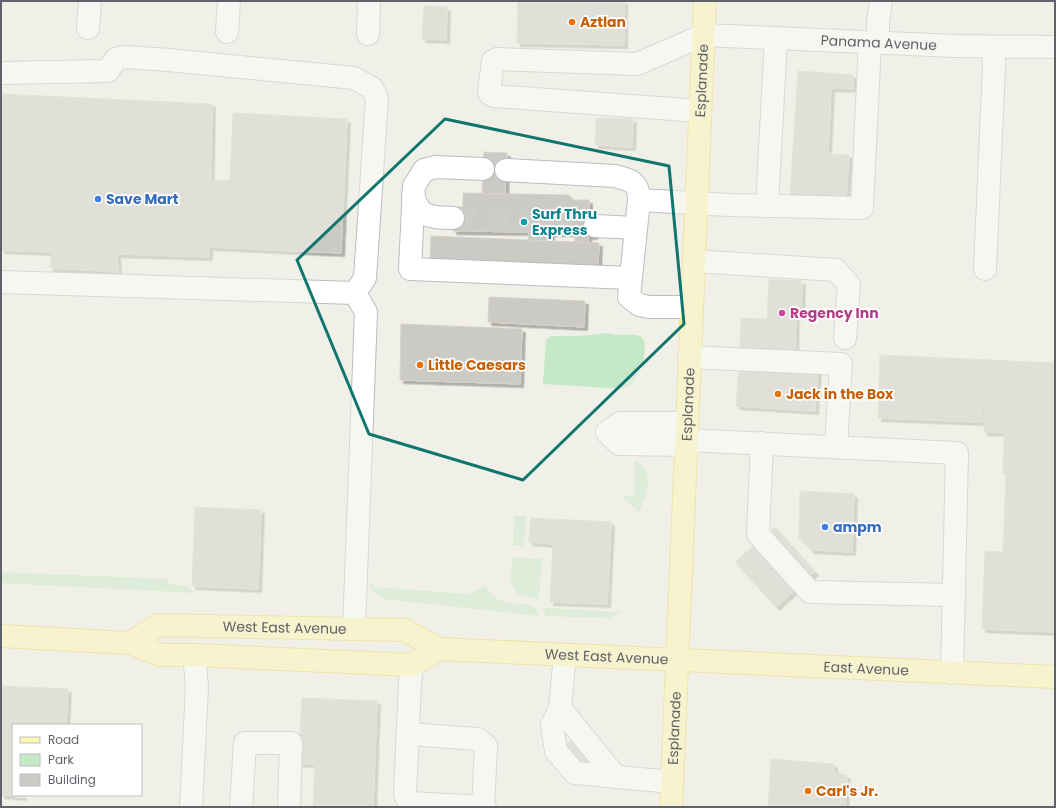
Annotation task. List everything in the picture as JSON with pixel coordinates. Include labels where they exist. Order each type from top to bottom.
[{"type":"main road","name":"Esplanade","points":[[671,807],[705,1]]},
{"type":"main road","name":"West East Avenue","points":[[130,643],[158,625],[406,630],[439,649],[678,660]]},
{"type":"main road","name":"West East Avenue","points":[[1,636],[130,643],[160,655],[194,655],[412,665]]},
{"type":"main road","points":[[412,665],[439,649]]},
{"type":"main road","name":"East Avenue","points":[[678,660],[1055,677]]},
{"type":"street","points":[[88,28],[90,1]]},
{"type":"street","points":[[227,32],[229,1]]},
{"type":"street","points":[[368,34],[369,1]]},
{"type":"street","points":[[639,200],[767,206],[862,208],[874,43],[881,1]]},
{"type":"street","points":[[700,111],[494,96],[490,94],[489,91],[491,65],[496,59],[637,64],[704,35]]},
{"type":"street","name":"Panama Avenue","points":[[704,35],[874,43],[993,47],[1055,47]]},
{"type":"street","points":[[767,206],[776,38]]},
{"type":"street","points":[[984,269],[994,66],[993,47]]},
{"type":"street","points":[[1,73],[108,72],[116,59],[124,57],[354,78],[372,88],[377,98],[365,278],[355,293]]},
{"type":"street","points":[[483,169],[436,167],[424,170],[414,186],[410,269],[630,278]]},
{"type":"street","points":[[506,170],[616,176],[629,179],[634,182],[637,188],[639,200],[629,297],[639,305],[649,307],[692,307]]},
{"type":"street","points":[[413,194],[416,206],[431,217],[453,218]]},
{"type":"street","points":[[594,226],[636,228]]},
{"type":"street","points":[[694,260],[836,270],[849,285],[845,338]]},
{"type":"street","points":[[1,282],[355,293]]},
{"type":"street","points":[[354,629],[366,312],[355,293]]},
{"type":"street","points":[[689,357],[841,364],[836,446]]},
{"type":"street","points":[[686,436],[762,443],[957,453],[952,672]]},
{"type":"street","points":[[762,443],[758,534],[810,592],[954,596]]},
{"type":"street","points":[[191,807],[197,686],[194,655]]},
{"type":"street","points":[[565,655],[560,708],[552,725],[556,751],[575,773],[672,782]]},
{"type":"street","points":[[408,734],[478,739],[486,746],[484,807],[410,803],[404,795],[412,665]]},
{"type":"street","points":[[560,708],[616,777]]},
{"type":"street","points":[[241,807],[245,743],[291,743],[289,807]]},
{"type":"highlighted area","points":[[445,119],[669,166],[684,324],[523,480],[369,434],[297,260]]},
{"type":"green space","points":[[608,333],[616,335],[637,335],[642,337],[645,350],[643,362],[638,366],[633,384],[623,389],[543,384],[546,340],[551,336],[581,336]]},
{"type":"green space","points":[[635,459],[645,468],[648,479],[647,490],[639,512],[621,496],[634,495]]},
{"type":"green space","points":[[514,516],[526,516],[524,546],[513,545]]},
{"type":"green space","points":[[513,557],[542,559],[539,599],[520,596],[517,593],[510,581]]},
{"type":"green space","points":[[1,572],[167,579],[169,584],[188,586],[195,593],[1,583]]},
{"type":"green space","points":[[369,583],[373,583],[374,587],[468,594],[484,585],[494,596],[502,601],[536,608],[539,616],[384,599],[371,588]]},
{"type":"green space","points":[[545,608],[622,612],[609,618],[544,616]]},
{"type":"building","points":[[518,1],[624,1],[624,45],[517,43]]},
{"type":"building","points":[[424,6],[447,7],[446,40],[422,39]]},
{"type":"building","points":[[798,71],[853,75],[853,89],[831,88],[828,154],[849,155],[846,198],[790,196]]},
{"type":"building","points":[[1,94],[212,104],[209,257],[117,254],[118,272],[50,268],[52,252],[1,250]]},
{"type":"building","points":[[233,113],[347,119],[341,253],[210,247],[211,181],[230,180]]},
{"type":"building","points":[[596,118],[633,119],[632,147],[595,145]]},
{"type":"building","points":[[484,152],[507,153],[505,194],[482,194]]},
{"type":"building","name":"Surf Thru Express","points":[[463,193],[569,195],[572,200],[589,200],[589,217],[594,217],[594,236],[588,236],[588,243],[575,242],[575,233],[551,233],[551,241],[528,240],[529,232],[453,231],[453,207],[463,207]]},
{"type":"building","points":[[431,236],[599,243],[598,268],[430,261]]},
{"type":"building","name":"Regency Inn","points":[[769,279],[802,281],[801,307],[796,307],[795,352],[740,349],[741,318],[767,319]]},
{"type":"building","points":[[489,297],[585,301],[584,327],[488,322]]},
{"type":"building","points":[[401,324],[522,329],[520,384],[400,380]]},
{"type":"building","points":[[880,355],[1055,363],[1055,632],[982,629],[985,551],[1003,552],[1006,474],[1003,474],[1004,433],[984,432],[985,403],[983,403],[982,422],[878,418]]},
{"type":"building","points":[[739,362],[818,368],[815,411],[736,406]]},
{"type":"building","points":[[800,491],[854,494],[852,552],[811,550],[799,538]]},
{"type":"building","points":[[195,507],[261,510],[258,589],[192,586]]},
{"type":"building","points":[[531,518],[611,522],[607,604],[550,602],[553,544],[529,542]]},
{"type":"building","points":[[775,527],[815,572],[776,607],[735,562]]},
{"type":"building","points":[[1,686],[68,689],[66,724],[12,724],[12,796],[1,795]]},
{"type":"building","points":[[302,698],[377,701],[373,807],[313,807],[315,765],[298,763]]},
{"type":"building","points":[[578,736],[593,758],[579,767],[565,745]]},
{"type":"building","name":"Carl's Jr.","points":[[771,759],[834,764],[834,773],[847,775],[845,807],[768,807]]},
{"type":"tunnel","points":[[453,218],[595,226]]},
{"type":"place","name":"Aztlan","points":[[572,22]]},
{"type":"place","name":"Save Mart","points":[[98,199]]},
{"type":"place","name":"Surf Thru Express","points":[[524,222]]},
{"type":"place","name":"Regency Inn","points":[[782,313]]},
{"type":"place","name":"Little Caesars","points":[[420,365]]},
{"type":"place","name":"Jack in the Box","points":[[778,394]]},
{"type":"place","name":"ampm","points":[[825,527]]},
{"type":"place","name":"Carl's Jr.","points":[[808,791]]}]
